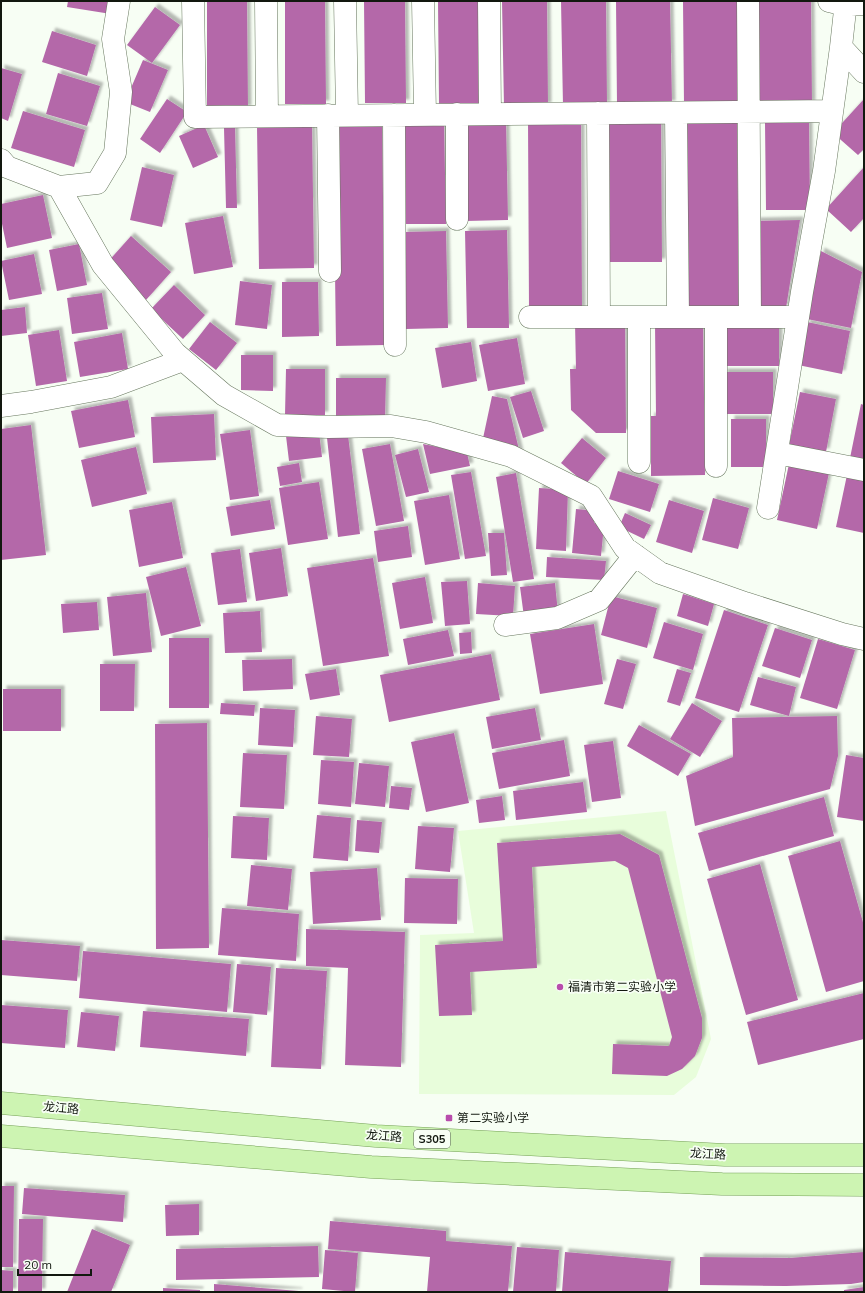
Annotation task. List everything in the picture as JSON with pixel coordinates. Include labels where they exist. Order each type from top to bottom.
[{"type":"main road","name":"龙江路","points":[[1,1103],[376,1136],[725,1155],[864,1155]]},
{"type":"main road","points":[[1,1136],[371,1167],[722,1184],[864,1185]]},
{"type":"street","points":[[1,160],[7,167],[59,187],[97,183],[115,153],[120,92],[113,39],[119,1]]},
{"type":"street","points":[[194,1],[194,117],[832,111]]},
{"type":"street","points":[[266,1],[267,116]]},
{"type":"street","points":[[330,271],[337,116],[345,1]]},
{"type":"street","points":[[423,1],[425,115]]},
{"type":"street","points":[[489,1],[490,114]]},
{"type":"street","points":[[748,1],[750,316]]},
{"type":"street","points":[[768,508],[798,316],[824,171],[846,3]]},
{"type":"street","points":[[841,47],[864,72]]},
{"type":"street","points":[[598,113],[599,317]]},
{"type":"street","points":[[676,113],[678,317]]},
{"type":"street","points":[[457,114],[457,219]]},
{"type":"street","points":[[394,115],[395,345]]},
{"type":"street","points":[[59,187],[103,265],[175,353],[224,395],[277,425],[328,428],[391,426],[426,432],[511,456],[591,496],[625,548],[660,573],[797,620],[864,640]]},
{"type":"street","points":[[530,317],[798,316]]},
{"type":"street","points":[[639,317],[639,462]]},
{"type":"street","points":[[716,317],[716,466]]},
{"type":"street","points":[[1,406],[111,387],[183,360]]},
{"type":"street","points":[[777,454],[864,470]]},
{"type":"street","points":[[505,625],[557,618],[599,600],[635,555]]},
{"type":"shaded area","name":"福清市第二实验小学","points":[[666,811],[711,1039],[696,1077],[674,1095],[419,1094],[420,935],[474,933],[458,831]]},
{"type":"building","points":[[68,1],[113,1],[111,14],[67,7]]},
{"type":"building","points":[[207,1],[247,1],[248,109],[207,109]]},
{"type":"building","points":[[285,1],[325,1],[326,104],[285,104]]},
{"type":"building","points":[[364,1],[405,1],[406,103],[365,103]]},
{"type":"building","points":[[438,1],[478,1],[479,104],[439,104]]},
{"type":"building","points":[[502,1],[547,1],[548,106],[504,107]]},
{"type":"building","points":[[561,1],[606,1],[607,105],[563,106]]},
{"type":"building","points":[[616,1],[670,1],[672,104],[617,105]]},
{"type":"building","points":[[683,1],[737,1],[739,104],[684,105]]},
{"type":"building","points":[[756,1],[811,1],[812,104],[758,105]]},
{"type":"building","points":[[155,7],[180,25],[152,63],[127,45]]},
{"type":"building","points":[[52,31],[96,45],[87,76],[42,62]]},
{"type":"building","points":[[143,60],[168,70],[150,112],[125,102]]},
{"type":"building","points":[[1,68],[22,74],[8,121],[1,118]]},
{"type":"building","points":[[58,73],[100,86],[87,126],[46,114]]},
{"type":"building","points":[[167,99],[187,112],[160,153],[140,139]]},
{"type":"building","points":[[864,99],[864,149],[858,155],[833,133]]},
{"type":"building","points":[[23,111],[85,130],[74,167],[11,148]]},
{"type":"building","points":[[581,119],[582,310],[529,310],[528,120]]},
{"type":"building","points":[[608,119],[661,119],[662,262],[608,262]]},
{"type":"building","points":[[684,119],[737,119],[739,310],[685,310]]},
{"type":"building","points":[[506,121],[508,220],[466,221],[464,122]]},
{"type":"building","points":[[765,123],[809,123],[810,210],[766,210]]},
{"type":"building","points":[[204,125],[218,157],[193,168],[179,136]]},
{"type":"building","points":[[312,125],[314,268],[259,269],[257,126]]},
{"type":"building","points":[[333,125],[382,125],[385,345],[336,346]]},
{"type":"building","points":[[402,125],[444,125],[446,224],[404,224]]},
{"type":"building","points":[[235,127],[237,208],[226,208],[224,128]]},
{"type":"building","points":[[142,167],[174,175],[162,227],[130,220]]},
{"type":"building","points":[[864,167],[864,218],[851,232],[826,209]]},
{"type":"building","points":[[43,195],[52,238],[7,248],[1,219],[1,204]]},
{"type":"building","points":[[223,216],[233,267],[194,274],[185,223]]},
{"type":"building","points":[[800,220],[786,308],[758,308],[756,221]]},
{"type":"building","points":[[507,230],[509,328],[467,328],[465,231]]},
{"type":"building","points":[[446,231],[448,328],[406,329],[404,232]]},
{"type":"building","points":[[131,236],[171,272],[146,300],[106,264]]},
{"type":"building","points":[[79,244],[87,285],[57,291],[49,250]]},
{"type":"building","points":[[821,251],[862,272],[851,328],[807,319]]},
{"type":"building","points":[[34,254],[42,294],[9,300],[1,261]]},
{"type":"building","points":[[240,281],[272,285],[267,329],[235,325]]},
{"type":"building","points":[[282,282],[318,282],[319,336],[282,337]]},
{"type":"building","points":[[174,285],[205,315],[183,339],[151,309]]},
{"type":"building","points":[[102,293],[108,329],[72,334],[67,298]]},
{"type":"building","points":[[25,307],[27,333],[1,336],[1,310]]},
{"type":"building","points":[[210,322],[237,343],[216,370],[189,349]]},
{"type":"building","points":[[807,322],[850,331],[842,374],[798,365]]},
{"type":"building","points":[[575,323],[625,323],[626,433],[596,433],[571,410],[570,369],[576,369]]},
{"type":"building","points":[[655,323],[703,323],[705,475],[651,476],[651,416],[656,416]]},
{"type":"building","points":[[779,324],[779,366],[724,366],[723,325]]},
{"type":"building","points":[[59,330],[67,381],[36,386],[28,335]]},
{"type":"building","points":[[122,333],[128,369],[80,377],[74,342]]},
{"type":"building","points":[[517,338],[525,384],[488,391],[479,345]]},
{"type":"building","points":[[471,342],[477,381],[442,388],[435,348]]},
{"type":"building","points":[[241,355],[273,355],[273,391],[241,390]]},
{"type":"building","points":[[286,369],[325,369],[325,415],[285,415]]},
{"type":"building","points":[[724,372],[773,372],[773,414],[724,414]]},
{"type":"building","points":[[336,378],[386,378],[385,419],[336,418]]},
{"type":"building","points":[[531,391],[544,431],[523,438],[510,397]]},
{"type":"building","points":[[800,392],[836,399],[826,452],[789,445]]},
{"type":"building","points":[[492,396],[507,399],[520,454],[482,443]]},
{"type":"building","points":[[128,400],[135,437],[79,448],[71,411]]},
{"type":"building","points":[[861,404],[864,405],[864,461],[850,458]]},
{"type":"building","points":[[214,414],[216,460],[153,463],[151,417]]},
{"type":"building","points":[[731,419],[766,419],[766,467],[731,467]]},
{"type":"building","points":[[31,425],[46,555],[1,560],[1,429]]},
{"type":"building","points":[[250,430],[259,496],[230,500],[220,434]]},
{"type":"building","points":[[319,432],[322,457],[289,461],[286,436]]},
{"type":"building","points":[[348,435],[360,534],[338,537],[327,438]]},
{"type":"building","points":[[582,438],[606,458],[586,484],[561,463]]},
{"type":"building","points":[[390,444],[404,521],[376,526],[362,449]]},
{"type":"building","points":[[423,444],[467,453],[470,466],[430,474]]},
{"type":"building","points":[[136,447],[147,494],[92,507],[81,460]]},
{"type":"building","points":[[418,449],[429,492],[406,497],[395,455]]},
{"type":"building","points":[[299,463],[302,482],[280,486],[277,467]]},
{"type":"building","points":[[789,464],[829,473],[817,529],[777,520]]},
{"type":"building","points":[[618,471],[659,484],[650,512],[609,499]]},
{"type":"building","points":[[471,472],[486,556],[465,559],[451,475]]},
{"type":"building","points":[[516,473],[534,579],[513,582],[496,477]]},
{"type":"building","points":[[847,475],[864,479],[864,533],[836,527]]},
{"type":"building","points":[[319,482],[328,539],[288,545],[279,488]]},
{"type":"building","points":[[539,488],[568,490],[566,551],[536,549]]},
{"type":"building","points":[[449,495],[460,559],[425,565],[414,501]]},
{"type":"building","points":[[713,498],[749,508],[738,549],[702,540]]},
{"type":"building","points":[[270,500],[275,529],[231,536],[226,507]]},
{"type":"building","points":[[669,500],[704,511],[692,553],[656,542]]},
{"type":"building","points":[[172,502],[183,558],[139,567],[129,510]]},
{"type":"building","points":[[576,509],[596,511],[594,523],[604,525],[601,556],[572,553]]},
{"type":"building","points":[[625,513],[651,525],[644,539],[619,527]]},
{"type":"building","points":[[408,526],[412,557],[378,562],[374,531]]},
{"type":"building","points":[[488,533],[504,533],[507,575],[491,576]]},
{"type":"building","points":[[281,548],[288,596],[256,601],[249,553]]},
{"type":"building","points":[[240,549],[247,602],[218,605],[211,553]]},
{"type":"building","points":[[547,557],[606,561],[604,580],[546,577]]},
{"type":"building","points":[[373,558],[389,656],[323,666],[307,568]]},
{"type":"building","points":[[186,567],[201,626],[161,636],[146,577]]},
{"type":"building","points":[[425,577],[433,623],[400,629],[392,583]]},
{"type":"building","points":[[467,581],[470,624],[445,626],[441,582]]},
{"type":"building","points":[[478,583],[515,586],[513,616],[476,614]]},
{"type":"building","points":[[555,583],[558,613],[524,617],[520,587]]},
{"type":"building","points":[[146,593],[152,652],[113,656],[107,597]]},
{"type":"building","points":[[683,594],[714,604],[708,626],[677,616]]},
{"type":"building","points":[[611,596],[657,608],[647,648],[601,635]]},
{"type":"building","points":[[97,602],[99,630],[63,633],[61,604]]},
{"type":"building","points":[[724,610],[768,625],[739,712],[695,698]]},
{"type":"building","points":[[260,611],[262,652],[225,653],[223,613]]},
{"type":"building","points":[[664,622],[703,634],[693,670],[653,658]]},
{"type":"building","points":[[594,624],[603,684],[540,694],[530,634]]},
{"type":"building","points":[[775,628],[812,640],[800,678],[762,666]]},
{"type":"building","points":[[448,630],[454,656],[408,665],[403,639]]},
{"type":"building","points":[[471,632],[472,653],[460,654],[459,633]]},
{"type":"building","points":[[169,638],[209,638],[209,708],[169,708]]},
{"type":"building","points":[[818,639],[855,650],[837,709],[800,698]]},
{"type":"building","points":[[491,654],[500,700],[389,722],[380,675]]},
{"type":"building","points":[[292,659],[293,689],[243,691],[242,660]]},
{"type":"building","points":[[617,659],[636,664],[623,709],[604,704]]},
{"type":"building","points":[[100,664],[135,664],[134,711],[100,711]]},
{"type":"building","points":[[336,669],[340,695],[310,700],[305,674]]},
{"type":"building","points":[[677,669],[691,673],[680,706],[667,702]]},
{"type":"building","points":[[758,677],[796,687],[789,716],[750,705]]},
{"type":"building","points":[[3,689],[61,689],[61,731],[3,731]]},
{"type":"building","points":[[221,703],[255,705],[254,716],[220,714]]},
{"type":"building","points":[[692,703],[722,721],[700,757],[670,739]]},
{"type":"building","points":[[260,708],[295,710],[293,747],[258,745]]},
{"type":"building","points":[[535,708],[541,740],[492,749],[486,717]]},
{"type":"building","points":[[316,716],[352,719],[349,757],[313,755]]},
{"type":"building","points":[[837,716],[838,756],[830,789],[695,826],[686,776],[733,757],[732,718]]},
{"type":"building","points":[[207,723],[209,948],[156,949],[155,724]]},
{"type":"building","points":[[639,725],[691,754],[678,776],[627,746]]},
{"type":"building","points":[[454,733],[469,803],[426,812],[411,742]]},
{"type":"building","points":[[564,740],[570,776],[499,789],[492,753]]},
{"type":"building","points":[[613,741],[621,798],[592,802],[584,745]]},
{"type":"building","points":[[243,753],[287,755],[284,809],[240,807]]},
{"type":"building","points":[[846,755],[864,758],[864,821],[837,817]]},
{"type":"building","points":[[321,760],[354,762],[351,807],[318,804]]},
{"type":"building","points":[[359,763],[389,766],[385,807],[355,804]]},
{"type":"building","points":[[583,782],[587,812],[516,820],[513,791]]},
{"type":"building","points":[[391,786],[412,788],[409,810],[389,808]]},
{"type":"building","points":[[502,796],[505,820],[479,823],[476,800]]},
{"type":"building","points":[[824,797],[834,836],[709,871],[698,833]]},
{"type":"building","points":[[317,815],[351,818],[348,861],[313,858]]},
{"type":"building","points":[[233,816],[269,818],[267,860],[231,858]]},
{"type":"building","points":[[357,820],[382,822],[379,853],[355,851]]},
{"type":"building","points":[[418,826],[454,828],[450,872],[415,869]]},
{"type":"building","points":[[620,834],[659,855],[702,1018],[702,1038],[695,1056],[682,1069],[667,1076],[612,1074],[613,1044],[669,1046],[672,1037],[628,868],[615,861],[532,867],[537,968],[470,972],[472,1015],[439,1016],[435,945],[503,941],[497,843]]},
{"type":"building","points":[[840,841],[864,926],[864,981],[826,992],[788,856]]},
{"type":"building","points":[[760,864],[798,1000],[746,1015],[707,879]]},
{"type":"building","points":[[251,865],[292,869],[288,910],[247,906]]},
{"type":"building","points":[[377,868],[381,920],[313,924],[310,872]]},
{"type":"building","points":[[405,878],[458,879],[457,924],[404,923]]},
{"type":"building","points":[[222,908],[299,914],[296,961],[218,955]]},
{"type":"building","points":[[306,929],[405,932],[401,1067],[345,1065],[348,968],[306,966]]},
{"type":"building","points":[[1,940],[80,946],[77,981],[1,975]]},
{"type":"building","points":[[83,951],[231,964],[227,1012],[79,998]]},
{"type":"building","points":[[237,964],[271,967],[267,1015],[233,1012]]},
{"type":"building","points":[[276,968],[327,971],[321,1069],[271,1067]]},
{"type":"building","points":[[864,993],[864,1039],[758,1065],[747,1022]]},
{"type":"building","points":[[1,1005],[68,1010],[65,1048],[1,1043]]},
{"type":"building","points":[[143,1011],[249,1019],[246,1056],[140,1047]]},
{"type":"building","points":[[81,1012],[119,1016],[115,1051],[77,1047]]},
{"type":"building","points":[[1,1186],[14,1186],[13,1267],[1,1267]]},
{"type":"building","points":[[24,1188],[125,1195],[123,1222],[22,1214]]},
{"type":"building","points":[[199,1204],[199,1235],[166,1236],[165,1205]]},
{"type":"building","points":[[19,1219],[43,1219],[42,1292],[18,1292]]},
{"type":"building","points":[[330,1221],[446,1231],[446,1241],[512,1246],[508,1292],[427,1292],[430,1257],[328,1249]]},
{"type":"building","points":[[92,1229],[130,1245],[111,1292],[67,1292]]},
{"type":"building","points":[[318,1246],[319,1277],[176,1280],[176,1249]]},
{"type":"building","points":[[517,1247],[559,1250],[556,1292],[513,1292]]},
{"type":"building","points":[[325,1250],[358,1253],[355,1292],[322,1289]]},
{"type":"building","points":[[565,1252],[671,1261],[668,1292],[562,1292]]},
{"type":"building","points":[[864,1252],[864,1282],[851,1284],[786,1286],[700,1285],[700,1257],[790,1258]]},
{"type":"building","points":[[1,1270],[13,1271],[13,1292],[1,1292]]},
{"type":"building","points":[[214,1284],[299,1291],[299,1292],[214,1292]]},
{"type":"building","points":[[864,1287],[864,1292],[844,1292],[844,1290]]},
{"type":"building","points":[[163,1288],[200,1290],[200,1292],[163,1292]]},
{"type":"place","name":"福清市第二实验小学","points":[[560,987]]},
{"type":"place","name":"第二实验小学","points":[[449,1118]]}]
